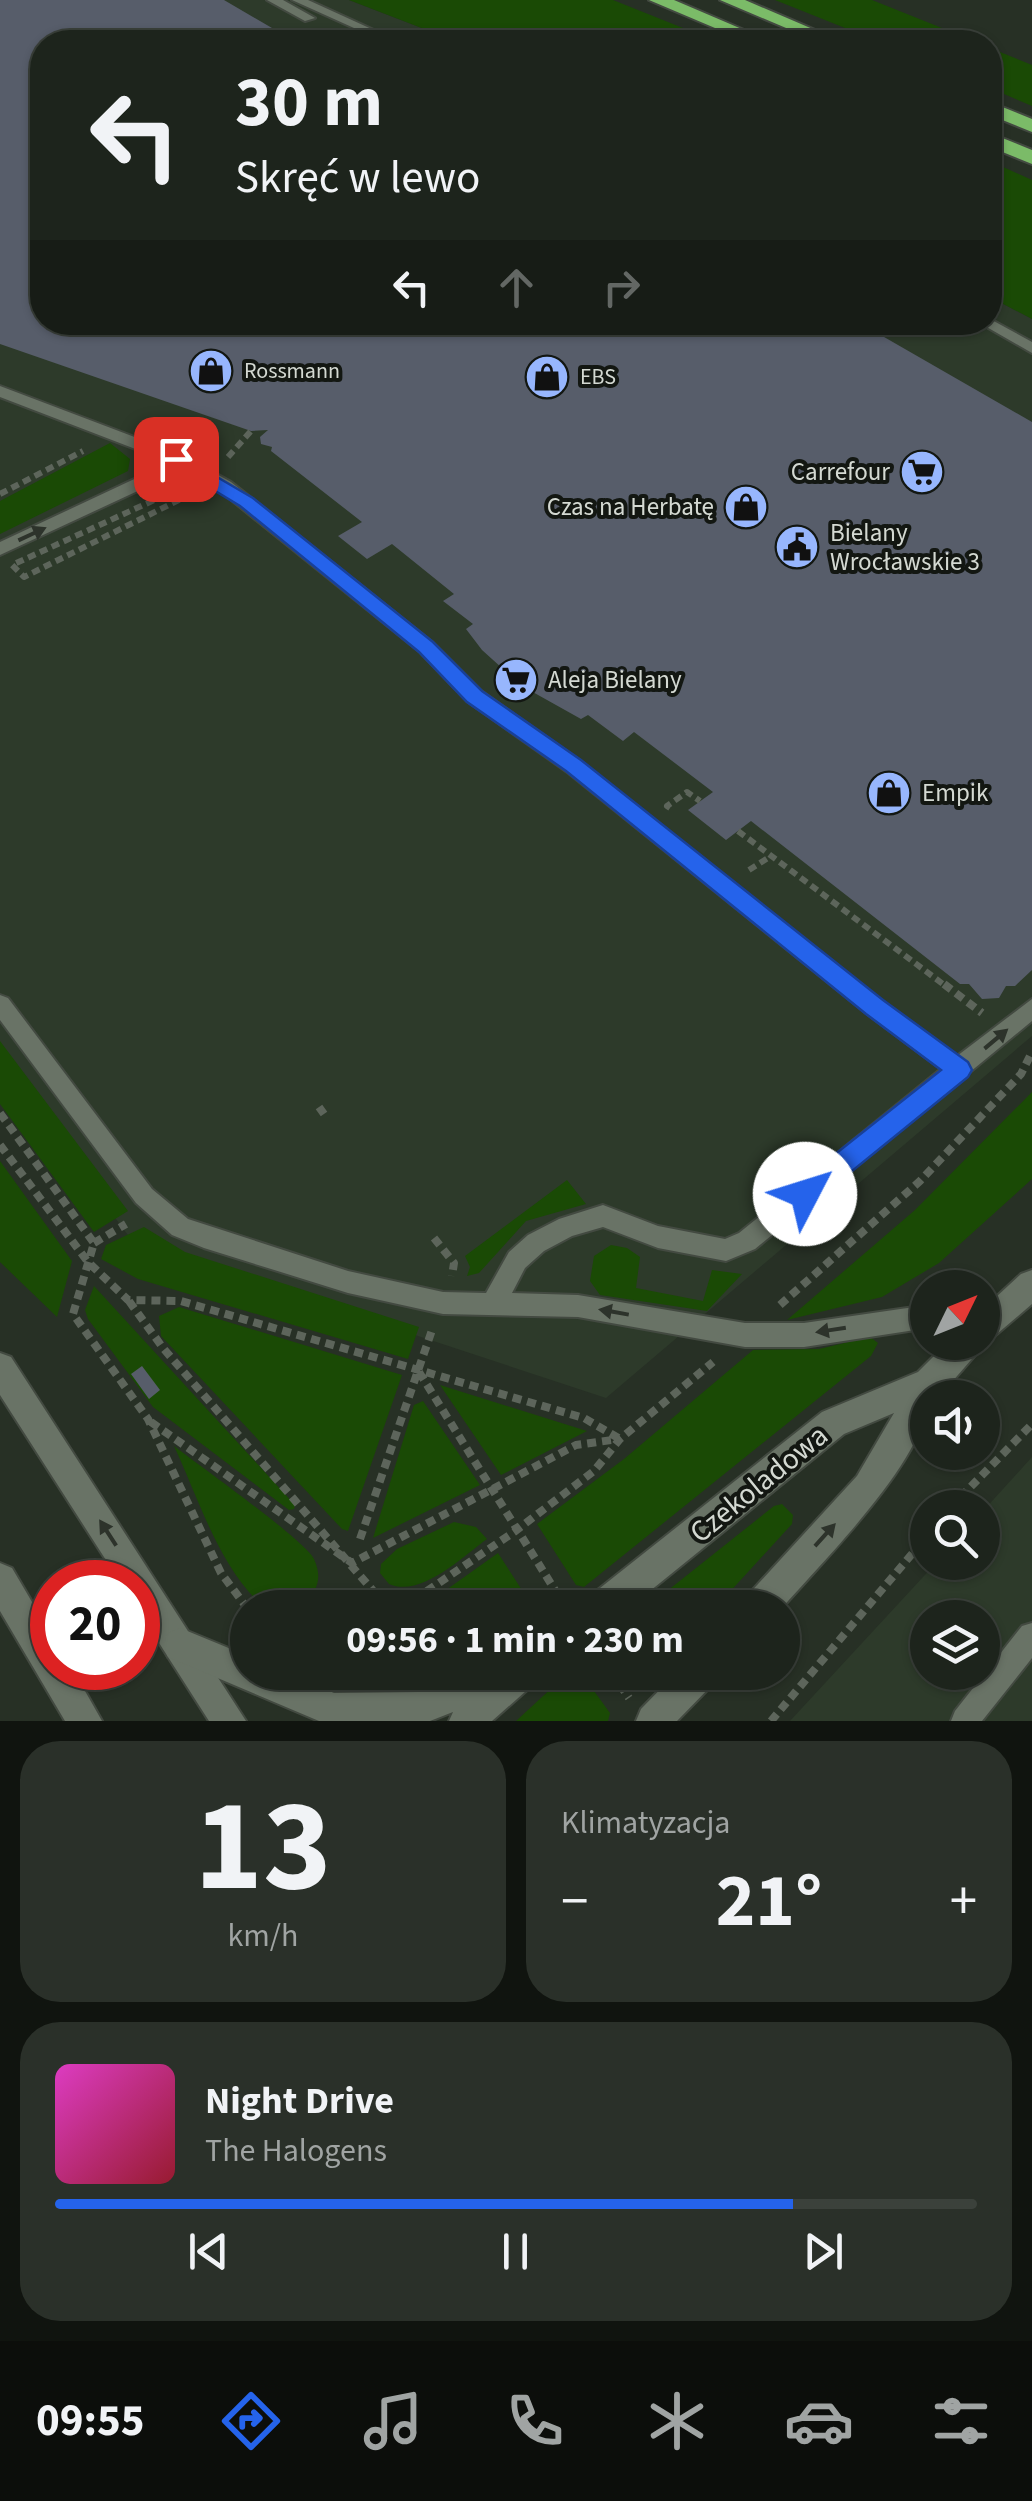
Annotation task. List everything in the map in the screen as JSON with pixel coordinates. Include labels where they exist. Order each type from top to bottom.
[{"type":"highway","points":[[658,0],[733,30]]},
{"type":"highway","points":[[729,0],[804,30]]},
{"type":"highway","points":[[1002,113],[1032,126]]},
{"type":"highway","points":[[1002,145],[1032,158]]},
{"type":"street","points":[[1000,1305],[1032,1284]]},
{"type":"street","name":"Czekoladowa","points":[[932,1380],[952,1360]]},
{"type":"street","points":[[0,1368],[229,1721]]},
{"type":"street","name":"Czekoladowa","points":[[624,1590],[833,1423],[910,1391]]},
{"type":"street","name":"Czekoladowa","points":[[775,1590],[868,1487],[910,1415]]},
{"type":"street","points":[[0,1580],[30,1629]]},
{"type":"street","points":[[180,1644],[230,1665]]},
{"type":"street","points":[[67,1690],[86,1721]]},
{"type":"street","points":[[287,1690],[334,1710],[416,1709],[463,1690]]},
{"type":"street","points":[[466,1721],[501,1690]]},
{"type":"street","points":[[641,1710],[673,1690]]},
{"type":"lane","points":[[273,0],[335,30]]},
{"type":"lane","points":[[298,0],[367,30]]},
{"type":"lane","points":[[1002,331],[1032,348]]},
{"type":"lane","points":[[0,391],[176,459],[215,480],[426,647],[474,696],[573,766],[874,1007],[959,1070]]},
{"type":"lane","points":[[0,549],[151,478],[176,459]]},
{"type":"lane","points":[[0,1004],[144,1196],[180,1227],[348,1282],[442,1303],[578,1306],[745,1335],[804,1335],[910,1319]]},
{"type":"lane","points":[[494,1302],[517,1260],[536,1243],[604,1216],[658,1237],[726,1250],[747,1241],[1032,1008]]},
{"type":"lane","points":[[965,1721],[1032,1636]]},
{"type":"path","points":[[228,458],[251,430]]},
{"type":"path","points":[[0,494],[88,448]]},
{"type":"path","points":[[12,565],[24,578],[194,493],[186,486]]},
{"type":"path","points":[[679,815],[667,806],[687,792],[700,801]]},
{"type":"path","points":[[738,831],[988,1016]]},
{"type":"path","points":[[429,1590],[594,1472],[620,1439],[920,1181],[1022,1074],[1032,1052]]},
{"type":"path","points":[[0,1114],[94,1243]]},
{"type":"path","points":[[0,1145],[88,1262],[128,1300],[163,1348],[373,1590]]},
{"type":"path","points":[[126,1224],[94,1243],[73,1314],[148,1419],[220,1573],[233,1590]]},
{"type":"path","points":[[434,1238],[454,1263],[452,1277]]},
{"type":"path","points":[[128,1300],[181,1300],[584,1418],[620,1439]]},
{"type":"path","points":[[360,1539],[432,1330]]},
{"type":"path","points":[[418,1371],[488,1481],[514,1532],[554,1590]]},
{"type":"path","points":[[148,1419],[352,1564]]},
{"type":"path","points":[[968,1490],[1032,1424]]},
{"type":"path","points":[[352,1564],[576,1445],[620,1439]]},
{"type":"path","points":[[771,1721],[910,1556]]},
{"type":"path","points":[[625,1690],[641,1710]]},
{"type":"shaded area","name":"Aleja Bielany","points":[[0,0],[349,0],[427,30],[30,30],[30,335],[1002,335],[1002,303],[1032,319],[1032,1036],[606,1398],[133,1242],[0,1062]]},
{"type":"shaded area","points":[[1032,1457],[1032,1721],[790,1721],[920,1580],[1000,1580],[1000,1492]]},
{"type":"green space","points":[[349,0],[613,0],[688,30],[427,30]]},
{"type":"green space","points":[[775,0],[872,0],[947,30],[850,30]]},
{"type":"green space","points":[[1002,53],[1032,65],[1032,106],[1002,93]]},
{"type":"green space","points":[[1002,166],[1032,180],[1032,319],[1002,303]]},
{"type":"green space","points":[[110,443],[130,459],[128,471],[0,534],[0,501]]},
{"type":"green space","points":[[0,1041],[128,1211],[94,1232],[0,1104]]},
{"type":"green space","points":[[1032,1092],[1032,1179],[939,1263],[927,1270],[910,1270],[910,1280],[882,1297],[787,1320],[915,1210]]},
{"type":"green space","points":[[0,1161],[72,1261],[57,1317],[0,1262]]},
{"type":"green space","points":[[567,1180],[586,1204],[526,1221],[479,1273],[467,1276],[470,1267],[465,1256]]},
{"type":"green space","points":[[144,1227],[185,1252],[419,1327],[408,1359],[138,1279],[101,1259],[106,1245]]},
{"type":"green space","points":[[611,1245],[627,1248],[640,1257],[636,1288],[703,1301],[712,1270],[742,1274],[707,1311],[600,1295],[590,1281],[594,1256]]},
{"type":"green space","points":[[94,1286],[295,1505],[294,1509],[289,1510],[153,1407],[88,1319],[85,1310]]},
{"type":"green space","points":[[179,1307],[402,1375],[348,1531],[161,1336],[159,1316]]},
{"type":"green space","points":[[870,1337],[878,1343],[871,1356],[584,1587],[576,1585],[537,1524],[624,1459],[753,1350],[819,1349]]},
{"type":"green space","points":[[440,1385],[587,1431],[501,1475]]},
{"type":"green space","points":[[423,1401],[480,1485],[373,1538],[414,1405]]},
{"type":"green space","points":[[174,1446],[307,1550],[317,1566],[315,1590],[247,1590],[212,1532]]},
{"type":"green space","points":[[782,1504],[793,1515],[792,1524],[732,1590],[668,1590],[774,1506]]},
{"type":"green space","points":[[454,1522],[476,1527],[487,1539],[427,1581],[401,1587],[389,1584],[380,1573],[381,1564],[397,1549]]},
{"type":"green space","points":[[498,1553],[522,1590],[446,1590]]},
{"type":"green space","points":[[550,1690],[593,1690],[610,1713],[608,1721],[516,1721]]},
{"type":"building","points":[[0,0],[224,0],[275,30],[30,30],[30,335],[881,335],[1032,422],[1032,970],[1015,986],[1006,986],[999,998],[982,999],[969,984],[960,984],[751,821],[726,840],[688,810],[713,792],[634,732],[623,741],[588,715],[581,719],[522,686],[482,650],[466,629],[473,624],[443,601],[454,594],[392,544],[367,559],[338,536],[362,522],[271,451],[272,447],[261,444],[260,437],[268,430],[251,431],[0,344]]},
{"type":"building","points":[[142,1366],[160,1390],[149,1399],[131,1374]]},
{"type":"place","name":"Rossmann","points":[[211,371]]},
{"type":"place","name":"EBS","points":[[547,377]]},
{"type":"place","name":"Carrefour","points":[[922,472]]},
{"type":"place","name":"Czas na Herbatę","points":[[746,507]]},
{"type":"place","name":"Bielany Wrocławskie 3","points":[[797,547]]},
{"type":"place","name":"Aleja Bielany","points":[[516,680]]},
{"type":"place","name":"Empik","points":[[889,793]]},
{"type":"route","points":[[176,459],[205,473],[246,502],[426,647],[474,696],[573,766],[874,1007],[959,1070],[805,1194]]}]
